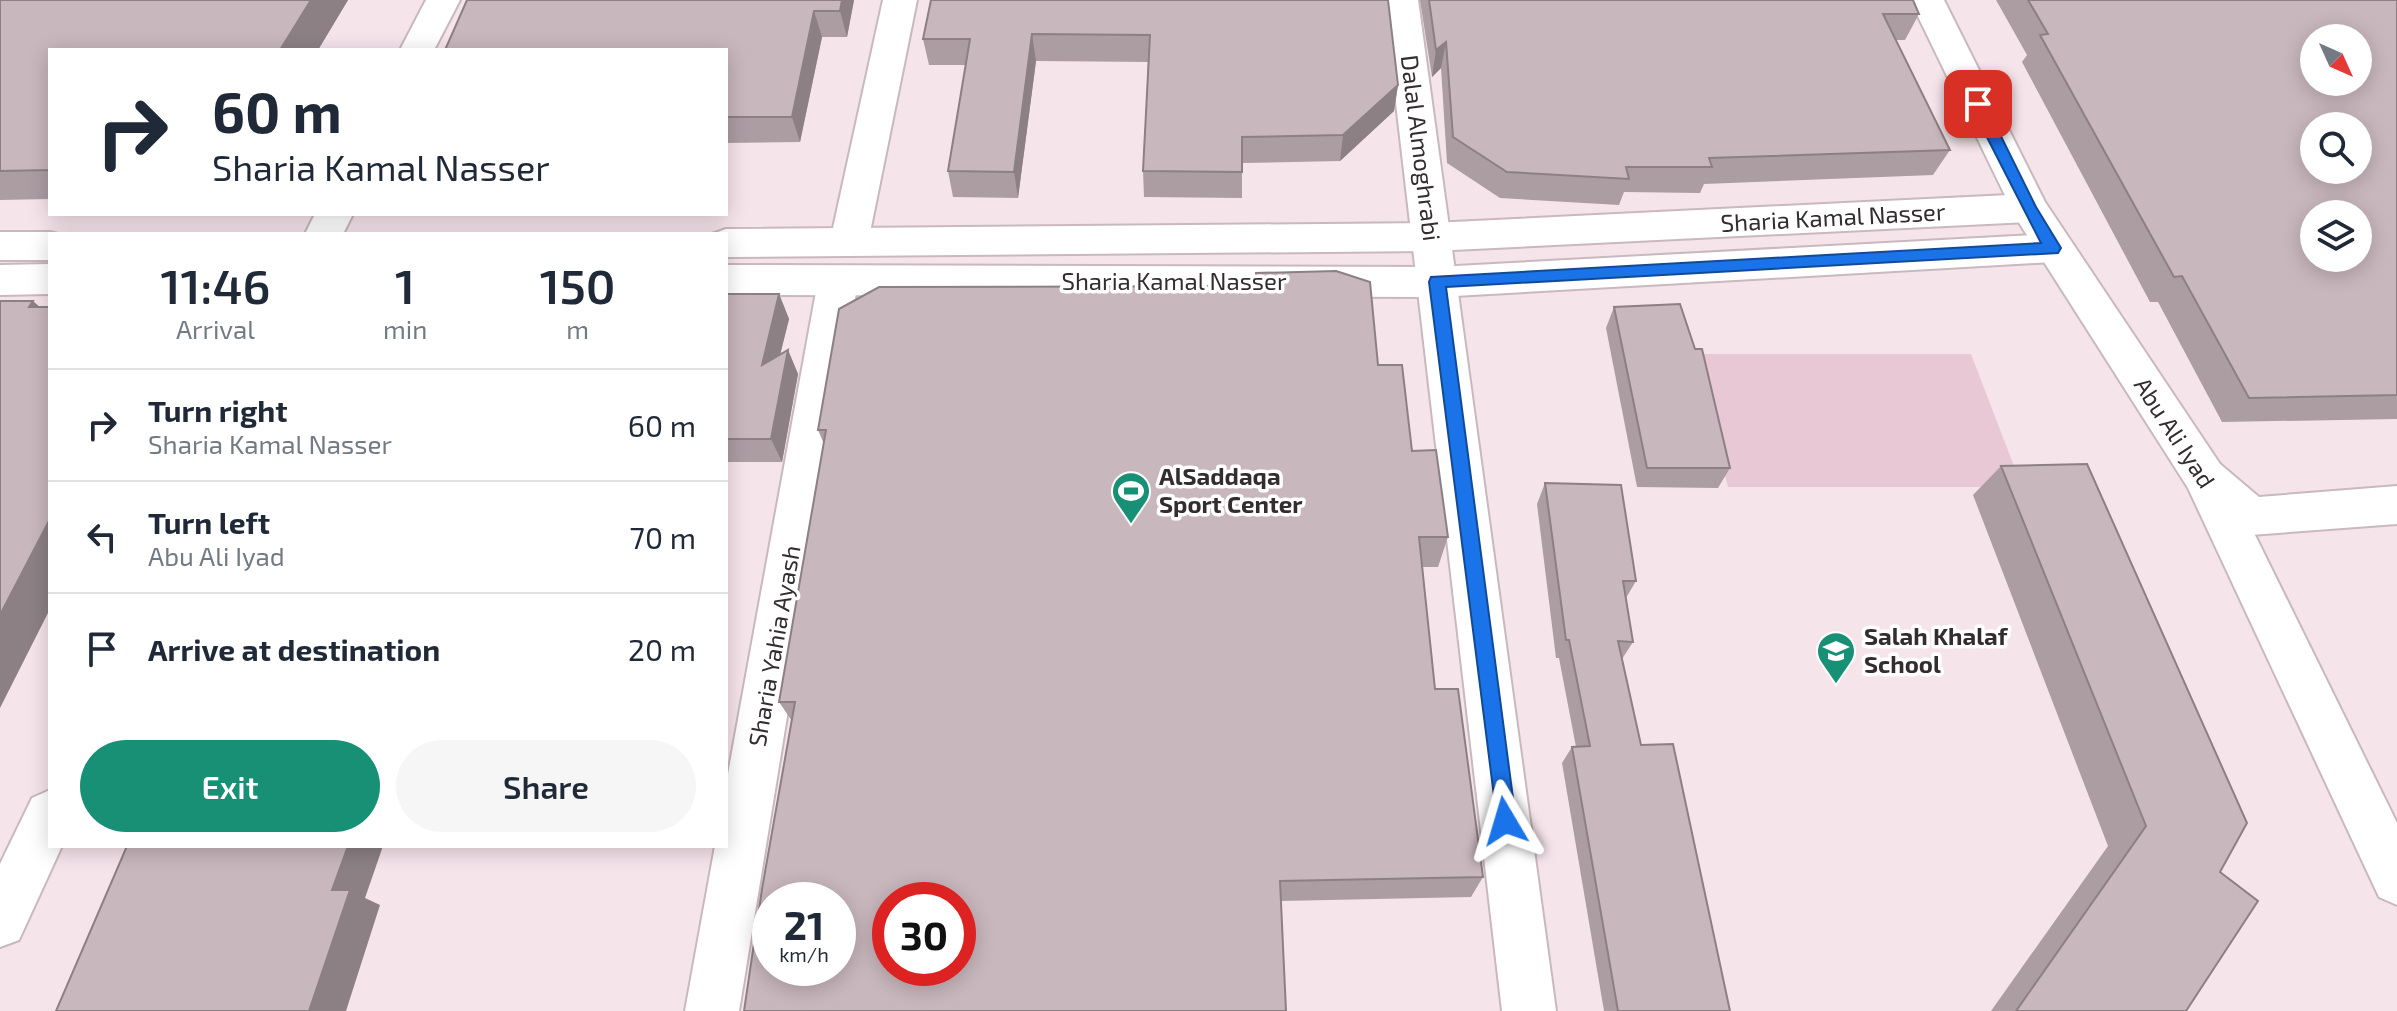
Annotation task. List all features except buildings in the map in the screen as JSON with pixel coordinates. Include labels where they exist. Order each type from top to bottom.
[{"type":"street","points":[[418,48],[443,0]]},
{"type":"street","name":"Sharia Yahia Ayash","points":[[712,1011],[844,262],[900,0]]},
{"type":"street","name":"Dalal Almoghrabi","points":[[1401,0],[1529,1011]]},
{"type":"street","name":"Abu Ali Iyad","points":[[1927,0],[2029,208],[2205,477],[2397,879]]},
{"type":"street","name":"Sharia Kamal Nasser","points":[[728,280],[844,262],[2029,208]]},
{"type":"street","name":"Sharia Kamal Nasser","points":[[728,243],[844,262],[1437,282],[2053,248]]},
{"type":"street","points":[[0,246],[48,246]]},
{"type":"street","points":[[0,280],[48,279]]},
{"type":"street","points":[[2205,477],[2251,516],[2397,505]]},
{"type":"street","points":[[0,921],[48,819]]},
{"type":"shaded area","points":[[1694,354],[1971,354],[2022,487],[1728,487]]},
{"type":"place","name":"AlSaddaqa Sport Center","points":[[1131,525]]},
{"type":"place","name":"Salah Khalaf School","points":[[1836,685]]},
{"type":"route","points":[[1505,821],[1437,282],[2053,248],[2029,208],[1978,104]]}]
